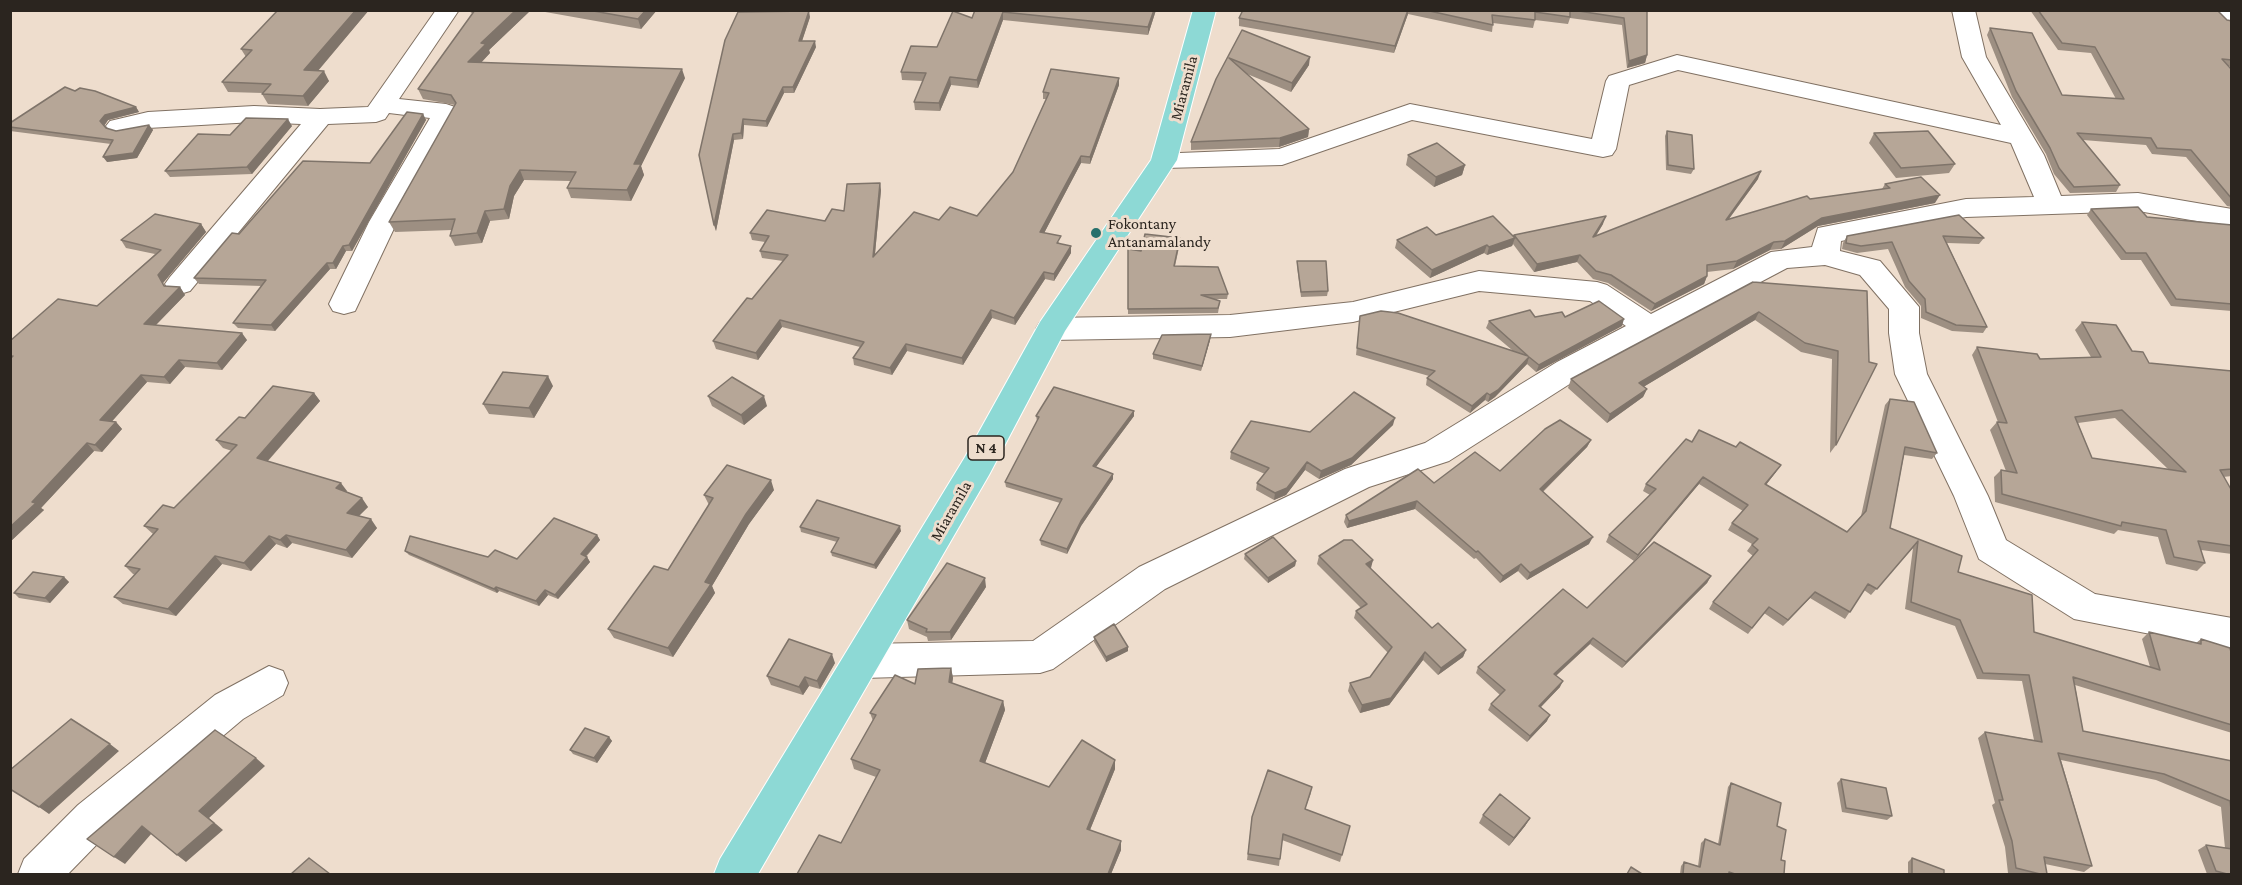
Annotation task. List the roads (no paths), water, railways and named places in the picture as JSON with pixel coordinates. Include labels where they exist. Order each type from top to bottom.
[{"type":"main road","name":"Miaramila","points":[[735,874],[863,661],[976,466],[1051,330],[1110,237],[1164,160],[1205,10]]},
{"type":"street","points":[[119,126],[148,120],[254,114],[320,117],[376,114],[448,10]]},
{"type":"street","points":[[1963,10],[1974,57],[2031,155],[2050,204]]},
{"type":"street","points":[[2219,10],[2232,19]]},
{"type":"street","points":[[1164,160],[1282,157],[1410,112],[1603,149],[1618,81],[1677,62],[2021,137]]},
{"type":"street","points":[[344,304],[383,222],[446,112],[384,105]]},
{"type":"street","points":[[180,284],[320,117]]},
{"type":"street","points":[[1825,255],[1828,234],[1966,208],[2138,202],[2232,218]]},
{"type":"street","points":[[863,661],[1040,657],[1152,579],[1357,478],[1437,452],[1568,370],[1781,259],[1825,255],[1870,268],[1904,307],[1904,333],[1911,374],[1971,496],[1992,549],[2086,608],[2232,634]]},
{"type":"street","points":[[1051,330],[1230,326],[1353,312],[1479,281],[1597,292],[1650,328]]},
{"type":"street","points":[[39,874],[93,819],[229,707],[269,683]]},
{"type":"place","name":"Fokontany Antanamalandy","points":[[1096,233]]}]
